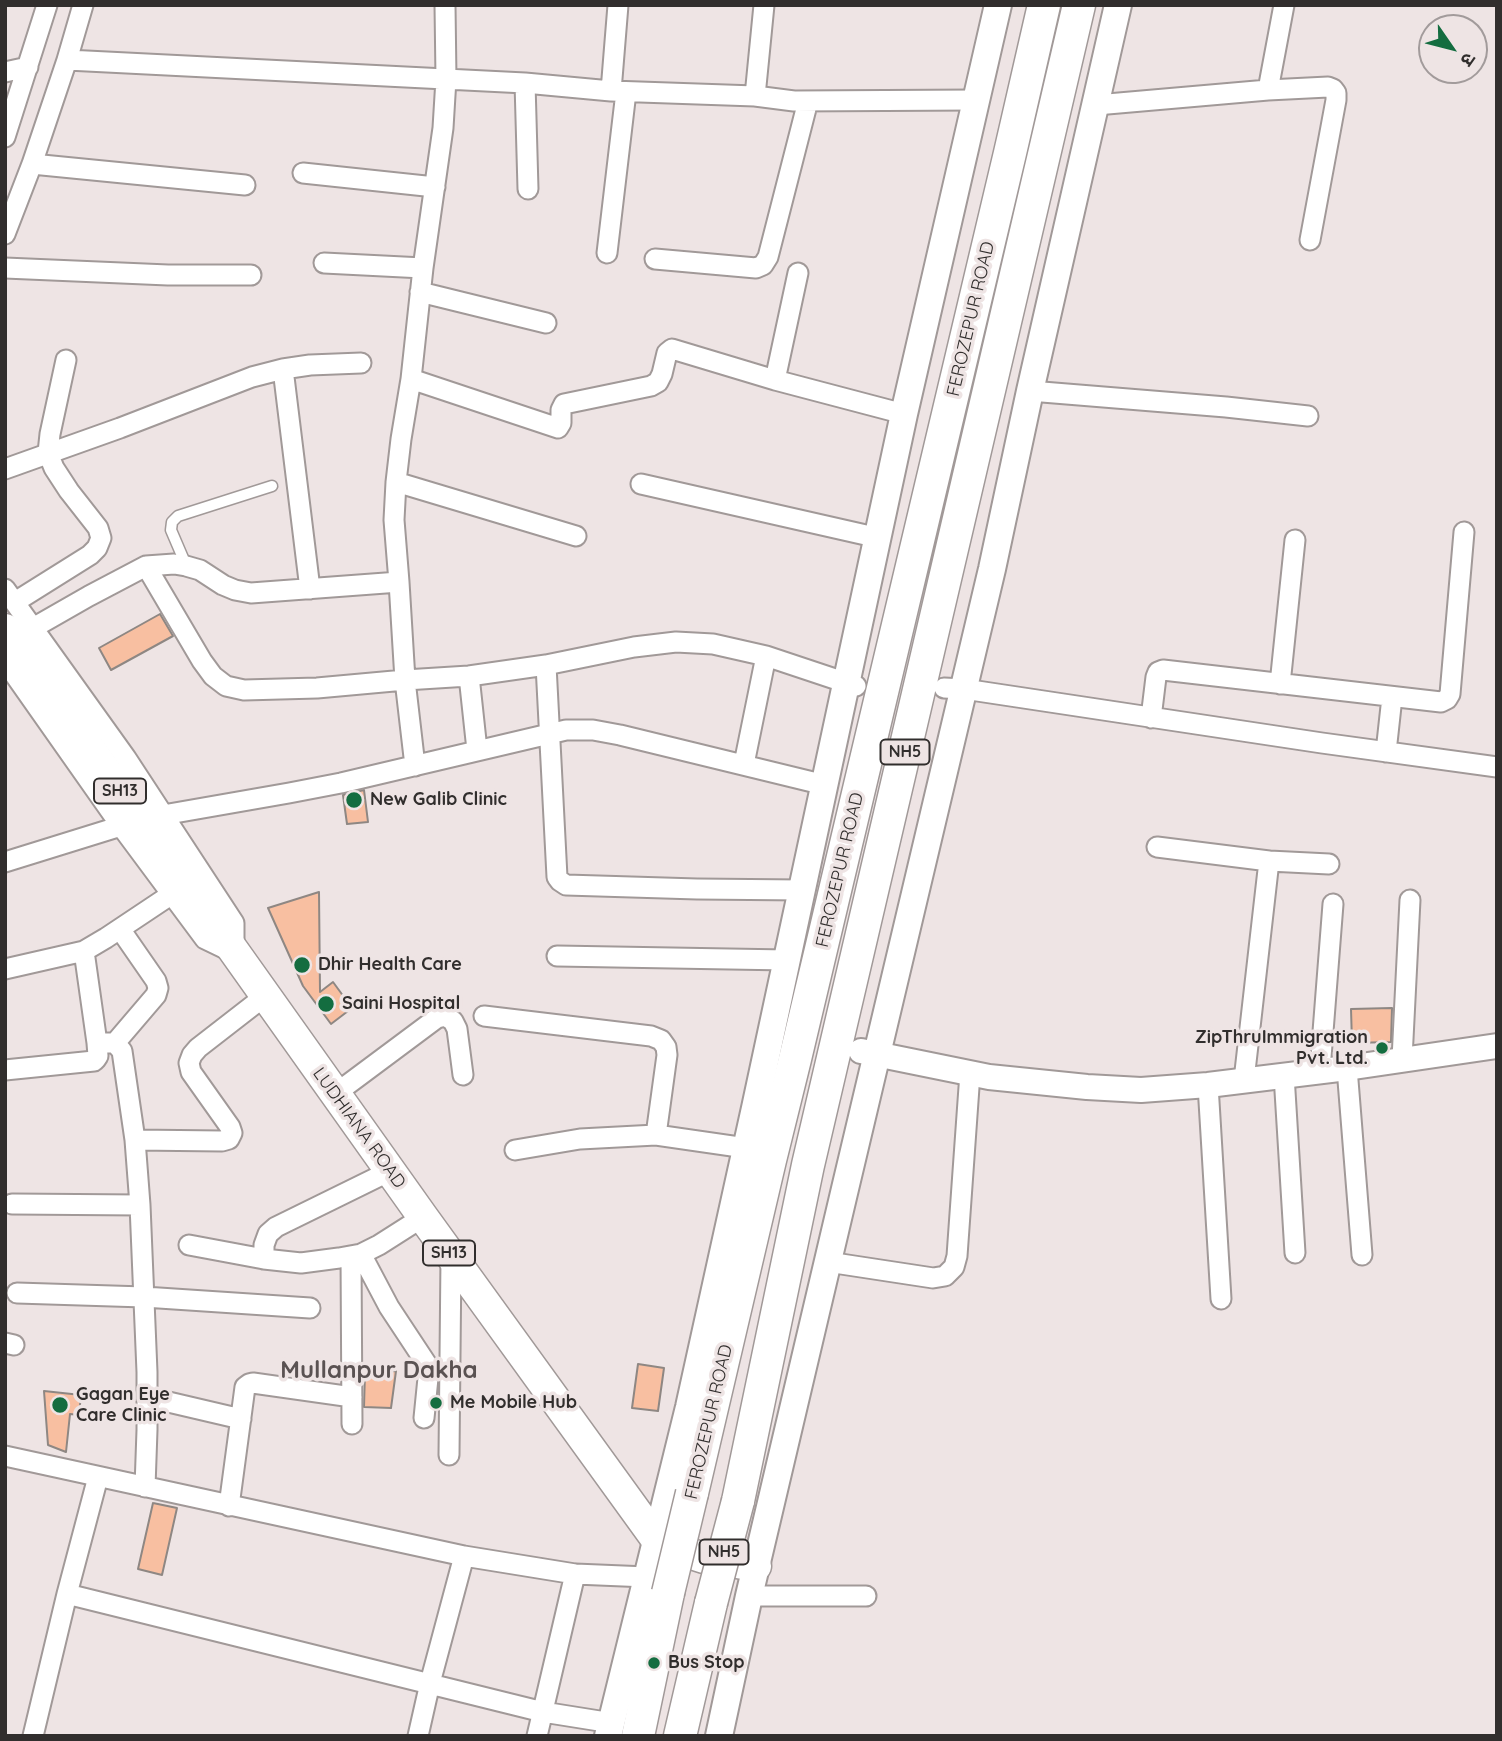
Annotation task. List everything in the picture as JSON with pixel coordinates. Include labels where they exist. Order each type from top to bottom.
[{"type":"highway","name":"FEROZEPUR ROAD","points":[[619,1732],[658,1585],[692,1493],[1044,5]]},
{"type":"highway","name":"NH5","points":[[680,1736],[738,1501],[811,1151],[1079,5]]},
{"type":"main road","points":[[658,1585],[656,1539],[689,1407],[746,1149],[777,1034],[787,960],[825,785],[852,685],[904,414],[998,5]]},
{"type":"main road","points":[[719,1736],[828,1262],[869,1052],[954,688],[1001,531],[1118,5]]},
{"type":"main road","name":"LUDHIANA ROAD","points":[[15,612],[234,953],[656,1539]]},
{"type":"main road","points":[[656,1539],[670,1547],[704,1558],[756,1566]]},
{"type":"street","points":[[5,137],[47,5]]},
{"type":"street","points":[[5,234],[32,164],[83,5]]},
{"type":"street","points":[[415,766],[405,680],[394,520],[401,439],[443,128],[446,79],[444,5],[438,5]]},
{"type":"street","points":[[607,253],[618,91],[618,5]]},
{"type":"street","points":[[755,96],[764,5]]},
{"type":"street","points":[[1268,90],[1284,5]]},
{"type":"street","points":[[67,60],[525,83],[618,91],[755,96],[794,101],[976,100]]},
{"type":"street","points":[[5,72],[27,67]]},
{"type":"street","points":[[525,83],[528,189]]},
{"type":"street","points":[[1096,104],[1268,90],[1333,89],[1336,100],[1310,240]]},
{"type":"street","points":[[655,259],[756,268],[763,265],[768,257],[808,101]]},
{"type":"street","points":[[32,164],[246,185]]},
{"type":"street","points":[[303,173],[435,187]]},
{"type":"street","points":[[324,263],[423,268]]},
{"type":"street","points":[[5,268],[168,275],[251,275]]},
{"type":"street","points":[[775,380],[798,273]]},
{"type":"street","points":[[420,292],[545,323]]},
{"type":"street","points":[[411,379],[558,428],[564,404],[651,386],[658,382],[667,354],[672,349],[904,414]]},
{"type":"street","points":[[15,612],[90,555],[101,538],[98,528],[54,468],[48,453],[66,360]]},
{"type":"street","points":[[5,469],[252,377],[310,365],[361,363]]},
{"type":"street","points":[[283,369],[310,589]]},
{"type":"street","points":[[1030,391],[1308,416]]},
{"type":"street","points":[[396,482],[576,536]]},
{"type":"street","points":[[641,484],[879,538]]},
{"type":"street","points":[[1151,718],[1156,677],[1158,672],[1163,670],[1392,697],[1441,702],[1447,699],[1450,694],[1464,532]]},
{"type":"street","points":[[1280,684],[1295,540]]},
{"type":"street","points":[[15,612],[89,596],[146,566],[186,566],[200,570],[235,590],[251,593],[399,582]]},
{"type":"street","points":[[146,566],[212,676],[226,686],[244,690],[317,688],[469,676],[676,642],[713,645],[766,656],[852,685]]},
{"type":"street","points":[[5,661],[121,826],[205,939],[234,953],[234,923],[126,758],[15,612]]},
{"type":"street","points":[[744,764],[766,656]]},
{"type":"street","points":[[546,665],[557,877],[560,881],[566,885],[802,890]]},
{"type":"street","points":[[469,676],[477,750]]},
{"type":"street","points":[[954,688],[1497,766]]},
{"type":"street","points":[[1386,752],[1392,697]]},
{"type":"street","points":[[163,814],[289,793],[566,730],[593,730],[825,785]]},
{"type":"street","points":[[5,862],[121,826]]},
{"type":"street","points":[[1157,847],[1269,862],[1329,864]]},
{"type":"street","points":[[1244,1080],[1269,862]]},
{"type":"street","points":[[5,969],[84,951],[172,894]]},
{"type":"street","points":[[1402,1059],[1410,900]]},
{"type":"street","points":[[1320,1070],[1333,904]]},
{"type":"street","points":[[5,1070],[94,1061],[106,1043],[156,995],[156,981],[120,929]]},
{"type":"street","points":[[84,951],[106,1043],[122,1051],[135,1140],[147,1397],[145,1487]]},
{"type":"street","points":[[557,956],[787,960]]},
{"type":"street","points":[[135,1140],[229,1139],[232,1133],[230,1127],[191,1072],[189,1063],[198,1048],[265,996]]},
{"type":"street","points":[[335,1094],[437,1018],[444,1016],[453,1021],[457,1029],[463,1075]]},
{"type":"street","points":[[484,1016],[652,1036],[661,1040],[667,1055],[656,1135]]},
{"type":"street","points":[[869,1052],[989,1077],[1141,1090],[1208,1085],[1347,1068],[1497,1046]]},
{"type":"street","points":[[1347,1068],[1362,1255]]},
{"type":"street","points":[[828,1262],[933,1278],[945,1276],[954,1267],[970,1073]]},
{"type":"street","points":[[1284,1075],[1295,1253]]},
{"type":"street","points":[[1208,1085],[1221,1299]]},
{"type":"street","points":[[515,1150],[580,1139],[656,1135],[746,1149]]},
{"type":"street","points":[[264,1259],[264,1245],[268,1234],[276,1227],[390,1171]]},
{"type":"street","points":[[12,1204],[140,1205]]},
{"type":"street","points":[[189,1245],[301,1263],[356,1255],[379,1245],[423,1217]]},
{"type":"street","points":[[352,1424],[356,1255]]},
{"type":"street","points":[[356,1255],[426,1363],[428,1378],[424,1418]]},
{"type":"street","points":[[449,1455],[451,1256]]},
{"type":"street","points":[[17,1293],[144,1297],[310,1308]]},
{"type":"street","points":[[229,1506],[245,1387],[253,1383],[352,1397]]},
{"type":"street","points":[[147,1397],[241,1419]]},
{"type":"street","points":[[5,1456],[464,1556],[658,1585]]},
{"type":"street","points":[[33,1736],[98,1477]]},
{"type":"street","points":[[418,1736],[464,1556]]},
{"type":"street","points":[[537,1736],[575,1574]]},
{"type":"street","points":[[67,1594],[619,1732]]},
{"type":"street","points":[[750,1596],[866,1596]]},
{"type":"lane","points":[[186,566],[171,530],[172,522],[178,516],[272,486]]},
{"type":"building","points":[[160,614],[173,636],[111,670],[99,648]]},
{"type":"building","points":[[364,790],[368,822],[347,824],[343,795]]},
{"type":"building","points":[[319,892],[320,992],[333,982],[352,1008],[331,1024],[303,986],[268,908]]},
{"type":"building","points":[[1392,1008],[1391,1042],[1352,1043],[1351,1009]]},
{"type":"building","points":[[638,1364],[664,1368],[658,1411],[632,1408]]},
{"type":"building","points":[[396,1371],[391,1408],[364,1407],[365,1372]]},
{"type":"building","points":[[44,1391],[81,1395],[79,1415],[70,1414],[66,1452],[48,1445]]},
{"type":"building","points":[[153,1503],[177,1508],[162,1575],[138,1569]]},
{"type":"place","name":"New Galib Clinic","points":[[354,800]]},
{"type":"place","name":"Dhir Health Care","points":[[302,965]]},
{"type":"place","name":"Saini Hospital","points":[[326,1004]]},
{"type":"place","name":"ZipThruImmigration Pvt. Ltd.","points":[[1382,1048]]},
{"type":"place","name":"Me Mobile Hub","points":[[436,1403]]},
{"type":"place","name":"Gagan Eye Care Clinic","points":[[60,1405]]},
{"type":"place","name":"Bus Stop","points":[[654,1663]]},
{"type":"district","name":"Mullanpur Dakha","points":[[379,1371]]}]
